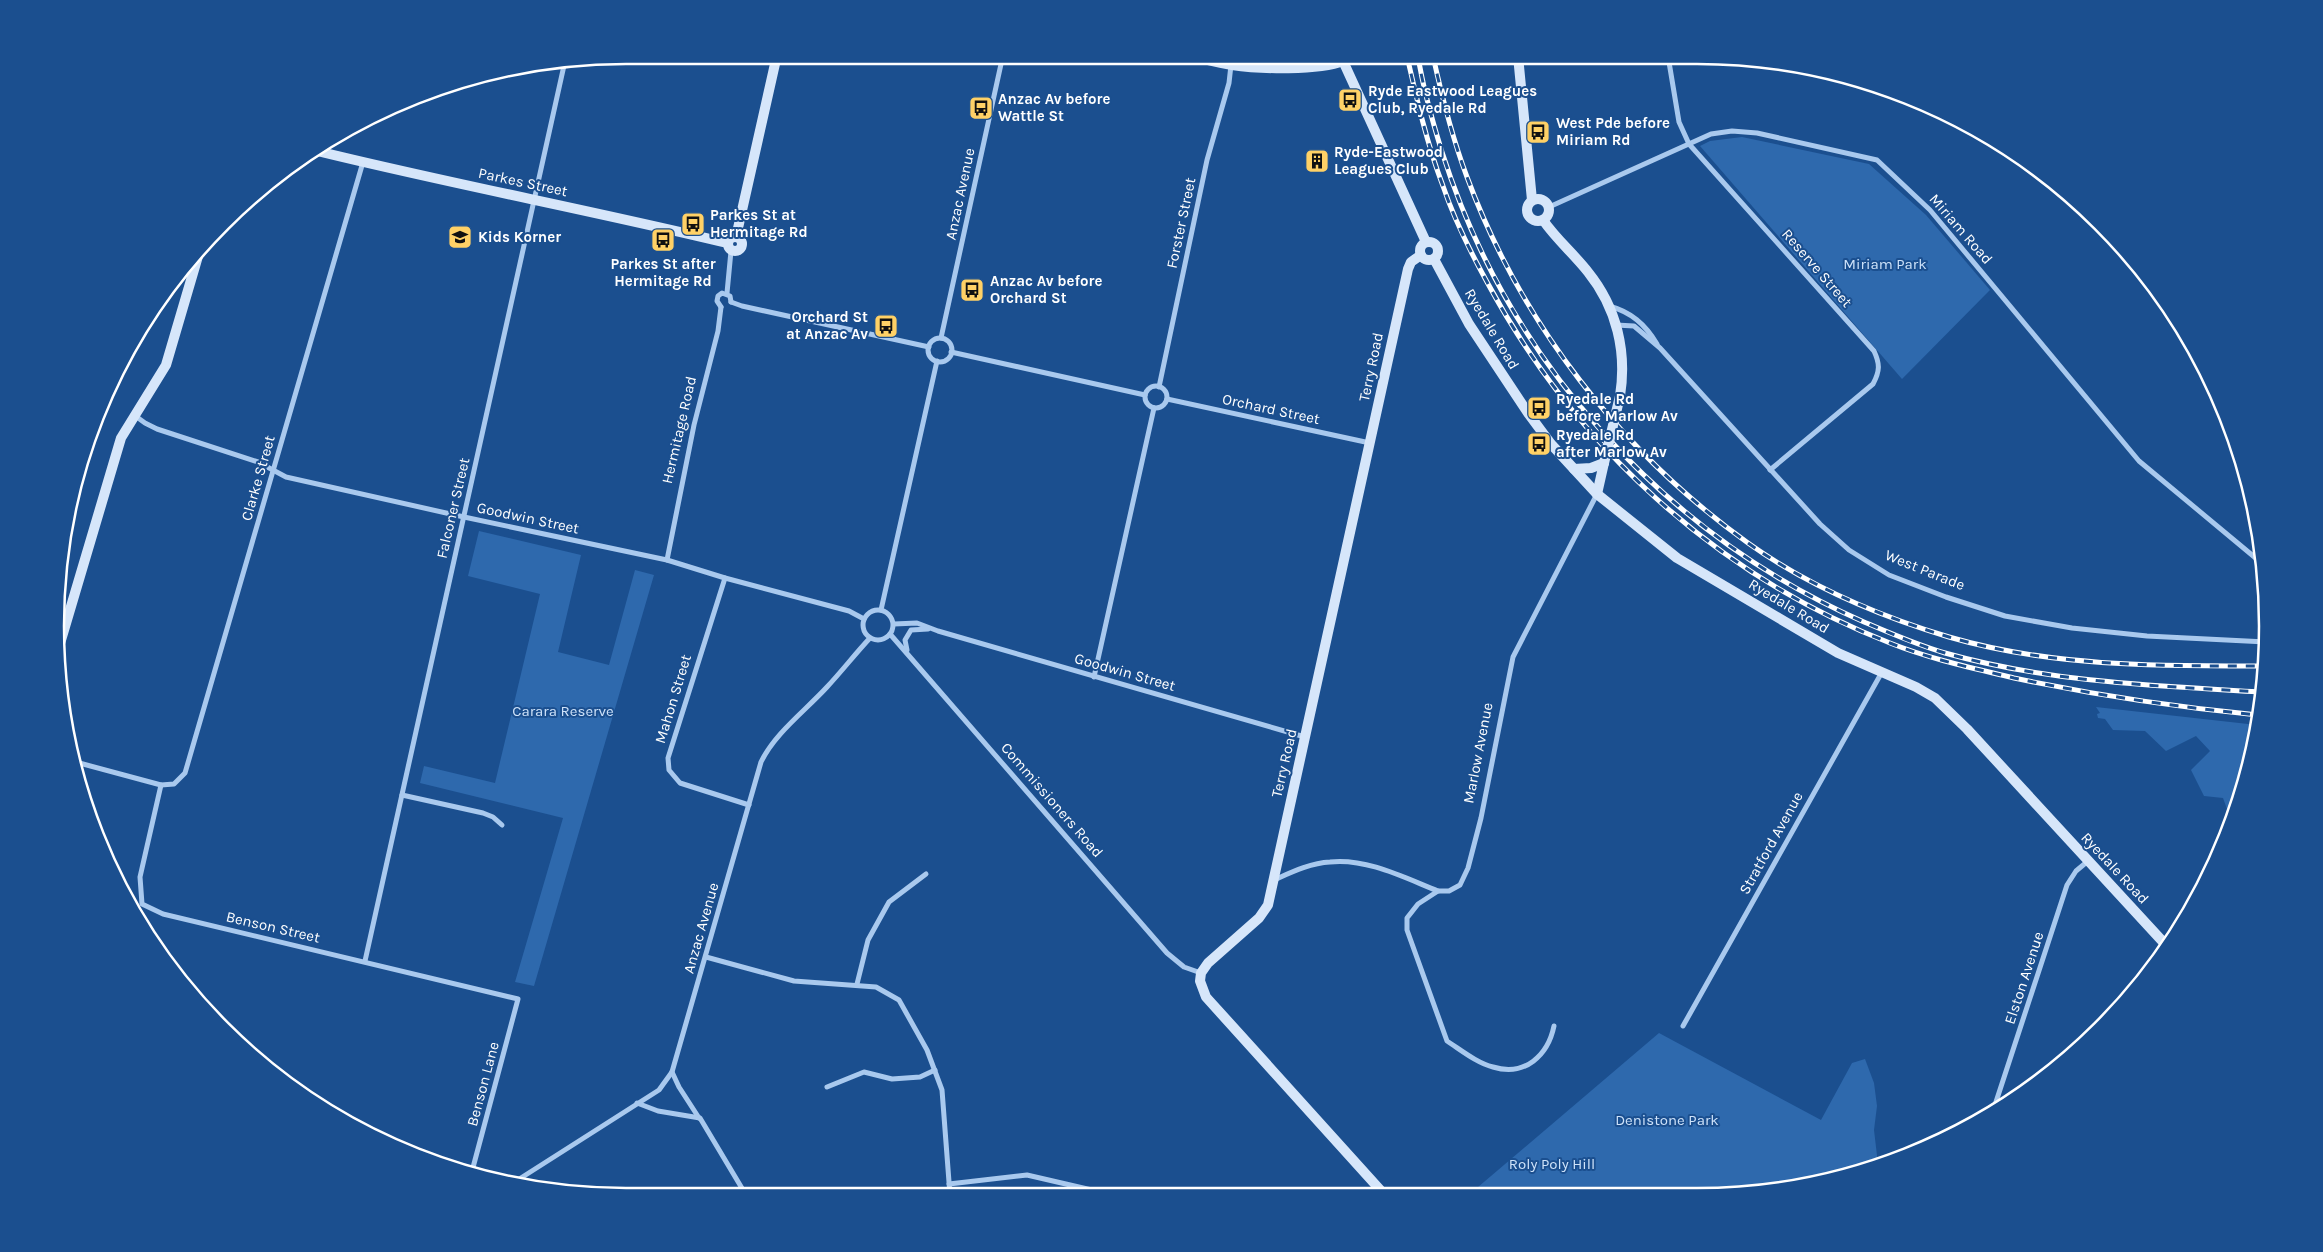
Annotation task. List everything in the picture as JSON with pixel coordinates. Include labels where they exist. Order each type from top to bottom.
[{"type":"street","points":[[731,302],[731,298],[727,293],[729,247],[731,238],[736,237],[775,64]]},
{"type":"street","name":"Anzac Avenue","points":[[941,338],[1001,64]]},
{"type":"street","name":"Forster Street","points":[[1159,387],[1207,160],[1231,64]]},
{"type":"street","points":[[1274,64],[1315,68],[1336,64]]},
{"type":"street","points":[[1344,64],[1426,242]]},
{"type":"street","points":[[1519,64],[1532,200],[1526,209],[1528,216],[1534,220],[1543,220],[1589,274],[1611,310]]},
{"type":"street","name":"Reserve Street","points":[[1669,64],[1679,122],[1689,144],[1874,351],[1879,361],[1879,373],[1873,384],[1770,470]]},
{"type":"street","name":"Falconer Street","points":[[365,961],[563,68]]},
{"type":"street","name":"Miriam Road","points":[[1549,207],[1711,134],[1732,131],[1757,133],[1877,160],[1930,210],[2139,461],[2254,557]]},
{"type":"street","name":"Parkes Street","points":[[324,153],[636,221],[729,247]]},
{"type":"street","name":"Clarke Street","points":[[160,785],[174,784],[185,773],[363,162]]},
{"type":"street","points":[[1532,200],[1542,199],[1549,207],[1548,214],[1543,220]]},
{"type":"street","points":[[1426,242],[1432,242],[1438,248],[1438,254],[1434,259],[1428,260],[1421,256],[1420,248],[1426,242]]},
{"type":"street","name":"Terry Road","points":[[1201,973],[1208,963],[1259,918],[1268,905],[1408,269],[1411,262],[1421,256]]},
{"type":"street","name":"Ryedale Road","points":[[1434,259],[1469,324],[1506,381],[1551,444],[1597,494],[1677,558],[1838,653],[1916,686],[1951,712],[2162,941]]},
{"type":"street","points":[[64,630],[121,438],[166,365],[196,264]]},
{"type":"street","points":[[727,293],[720,294],[717,298],[721,306],[727,307],[731,302]]},
{"type":"street","points":[[731,302],[928,347]]},
{"type":"street","name":"Hermitage Road","points":[[667,560],[694,425],[718,331],[721,306]]},
{"type":"street","name":"West Parade","points":[[1611,310],[1633,316],[1641,322],[1660,348],[1820,524],[1848,550],[1889,576],[2004,616],[2072,628],[2147,636],[2259,642]]},
{"type":"street","name":"Marlow Avenue","points":[[1554,1026],[1551,1041],[1538,1059],[1516,1070],[1494,1068],[1446,1041],[1407,930],[1408,918],[1418,904],[1438,891],[1449,891],[1460,885],[1468,868],[1481,818],[1513,657],[1597,494],[1620,396],[1622,353],[1611,310]]},
{"type":"street","name":"West Parade","points":[[1616,325],[1634,326],[1660,348]]},
{"type":"street","points":[[941,338],[948,341],[951,352],[948,358],[937,361],[929,354],[928,347],[932,341],[941,338]]},
{"type":"street","points":[[951,352],[1146,395]]},
{"type":"street","points":[[881,610],[937,361]]},
{"type":"street","points":[[1159,387],[1165,391],[1167,399],[1162,407],[1154,408],[1147,403],[1146,395],[1151,388],[1159,387]]},
{"type":"street","name":"Orchard Street","points":[[1167,399],[1370,443]]},
{"type":"street","points":[[1094,677],[1154,408]]},
{"type":"street","name":"Goodwin Street","points":[[134,415],[157,429],[258,462],[286,476],[303,481],[667,560],[725,578],[849,611],[864,619]]},
{"type":"street","points":[[1574,469],[1591,468],[1604,463]]},
{"type":"street","name":"Mahon Street","points":[[725,578],[668,758],[669,770],[680,783],[749,805]]},
{"type":"street","points":[[881,610],[890,615],[894,624],[890,634],[881,640],[870,638],[863,629],[864,619],[868,614],[881,610]]},
{"type":"street","name":"Goodwin Street","points":[[894,624],[917,623],[938,631],[1094,677],[1305,737]]},
{"type":"street","name":"Goodwin Street","points":[[907,652],[905,640],[911,630],[922,628],[938,631]]},
{"type":"street","name":"Commissioners Road","points":[[890,634],[1168,953],[1184,967],[1201,973]]},
{"type":"street","name":"Anzac Avenue","points":[[521,1178],[660,1090],[672,1072],[749,805],[767,750],[828,686],[870,638]]},
{"type":"street","name":"Stratford Avenue","points":[[1683,1026],[1882,672]]},
{"type":"street","points":[[81,763],[160,785]]},
{"type":"street","name":"Benson Street","points":[[160,785],[140,877],[142,904],[162,914],[518,999]]},
{"type":"street","points":[[402,795],[493,817],[502,825]]},
{"type":"street","points":[[1274,880],[1304,867],[1331,861],[1369,865],[1438,891]]},
{"type":"street","name":"Elston Avenue","points":[[1996,1101],[2067,885],[2076,871],[2088,861]]},
{"type":"street","points":[[857,984],[868,940],[889,902],[926,874]]},
{"type":"street","points":[[706,957],[794,981],[857,984],[876,988],[899,1000],[927,1050],[942,1090],[949,1188]]},
{"type":"street","points":[[1201,973],[1200,981],[1206,997],[1378,1188]]},
{"type":"street","name":"Benson Lane","points":[[473,1167],[518,999]]},
{"type":"street","points":[[827,1087],[864,1072],[892,1079],[920,1077],[935,1070]]},
{"type":"street","points":[[672,1072],[679,1087],[742,1188]]},
{"type":"street","points":[[637,1103],[658,1111],[700,1118]]},
{"type":"street","points":[[949,1184],[1027,1176],[1082,1188]]},
{"type":"green space","name":"Miriam Park","points":[[1742,137],[1869,164],[1926,215],[1990,290],[1902,379],[1700,146],[1710,141]]},
{"type":"green space","name":"Carara Reserve","points":[[479,531],[581,555],[558,652],[609,665],[635,570],[654,575],[534,986],[515,982],[563,818],[420,783],[424,766],[495,783],[540,594],[468,576]]},
{"type":"green space","points":[[2096,707],[2250,724],[2240,772],[2228,811],[2223,798],[2204,796],[2191,770],[2210,751],[2196,736],[2166,751],[2145,731],[2113,730],[2105,719],[2098,718],[2097,714],[2100,713]]},
{"type":"green space","name":"Denistone Park","points":[[1659,1033],[1821,1120],[1852,1063],[1865,1059],[1874,1083],[1877,1106],[1874,1130],[1877,1158],[1843,1169],[1807,1177],[1734,1187],[1477,1188]]},
{"type":"railway","points":[[1409,64],[1427,138],[1452,211],[1487,282],[1522,342],[1563,398],[1607,450],[1656,498],[1709,542],[1766,581],[1826,615],[1920,654],[2014,678],[2075,690],[2252,714]]},
{"type":"railway","points":[[1419,64],[1428,104],[1442,152],[1471,228],[1508,301],[1552,369],[1602,432],[1660,489],[1723,541],[1791,585],[1864,622],[1914,643],[1945,653],[1984,663],[2063,677],[2142,685],[2255,692]]},
{"type":"railway","points":[[1435,64],[1457,147],[1489,231],[1516,283],[1546,333],[1580,381],[1618,426],[1658,468],[1702,507],[1748,543],[1794,572],[1844,598],[1923,629],[1988,647],[2027,654],[2106,663],[2258,666]]},
{"type":"place","name":"Ryde Eastwood Leagues Club, Ryedale Rd","points":[[1350,100]]},
{"type":"place","name":"Anzac Av before Wattle St","points":[[981,108]]},
{"type":"place","name":"West Pde before Miriam Rd","points":[[1538,132]]},
{"type":"place","name":"Ryde-Eastwood Leagues Club","points":[[1317,161]]},
{"type":"place","name":"Parkes St at Hermitage Rd","points":[[693,224]]},
{"type":"place","name":"Kids Korner","points":[[460,237]]},
{"type":"place","name":"Parkes St after Hermitage Rd","points":[[663,240]]},
{"type":"place","name":"Anzac Av before Orchard St","points":[[972,290]]},
{"type":"place","name":"Orchard St at Anzac Av","points":[[886,326]]},
{"type":"place","name":"Ryedale Rd before Marlow Av","points":[[1539,408]]},
{"type":"place","name":"Ryedale Rd after Marlow Av","points":[[1539,444]]},
{"type":"park label","name":"Roly Poly Hill","points":[[1552,1164]]}]
